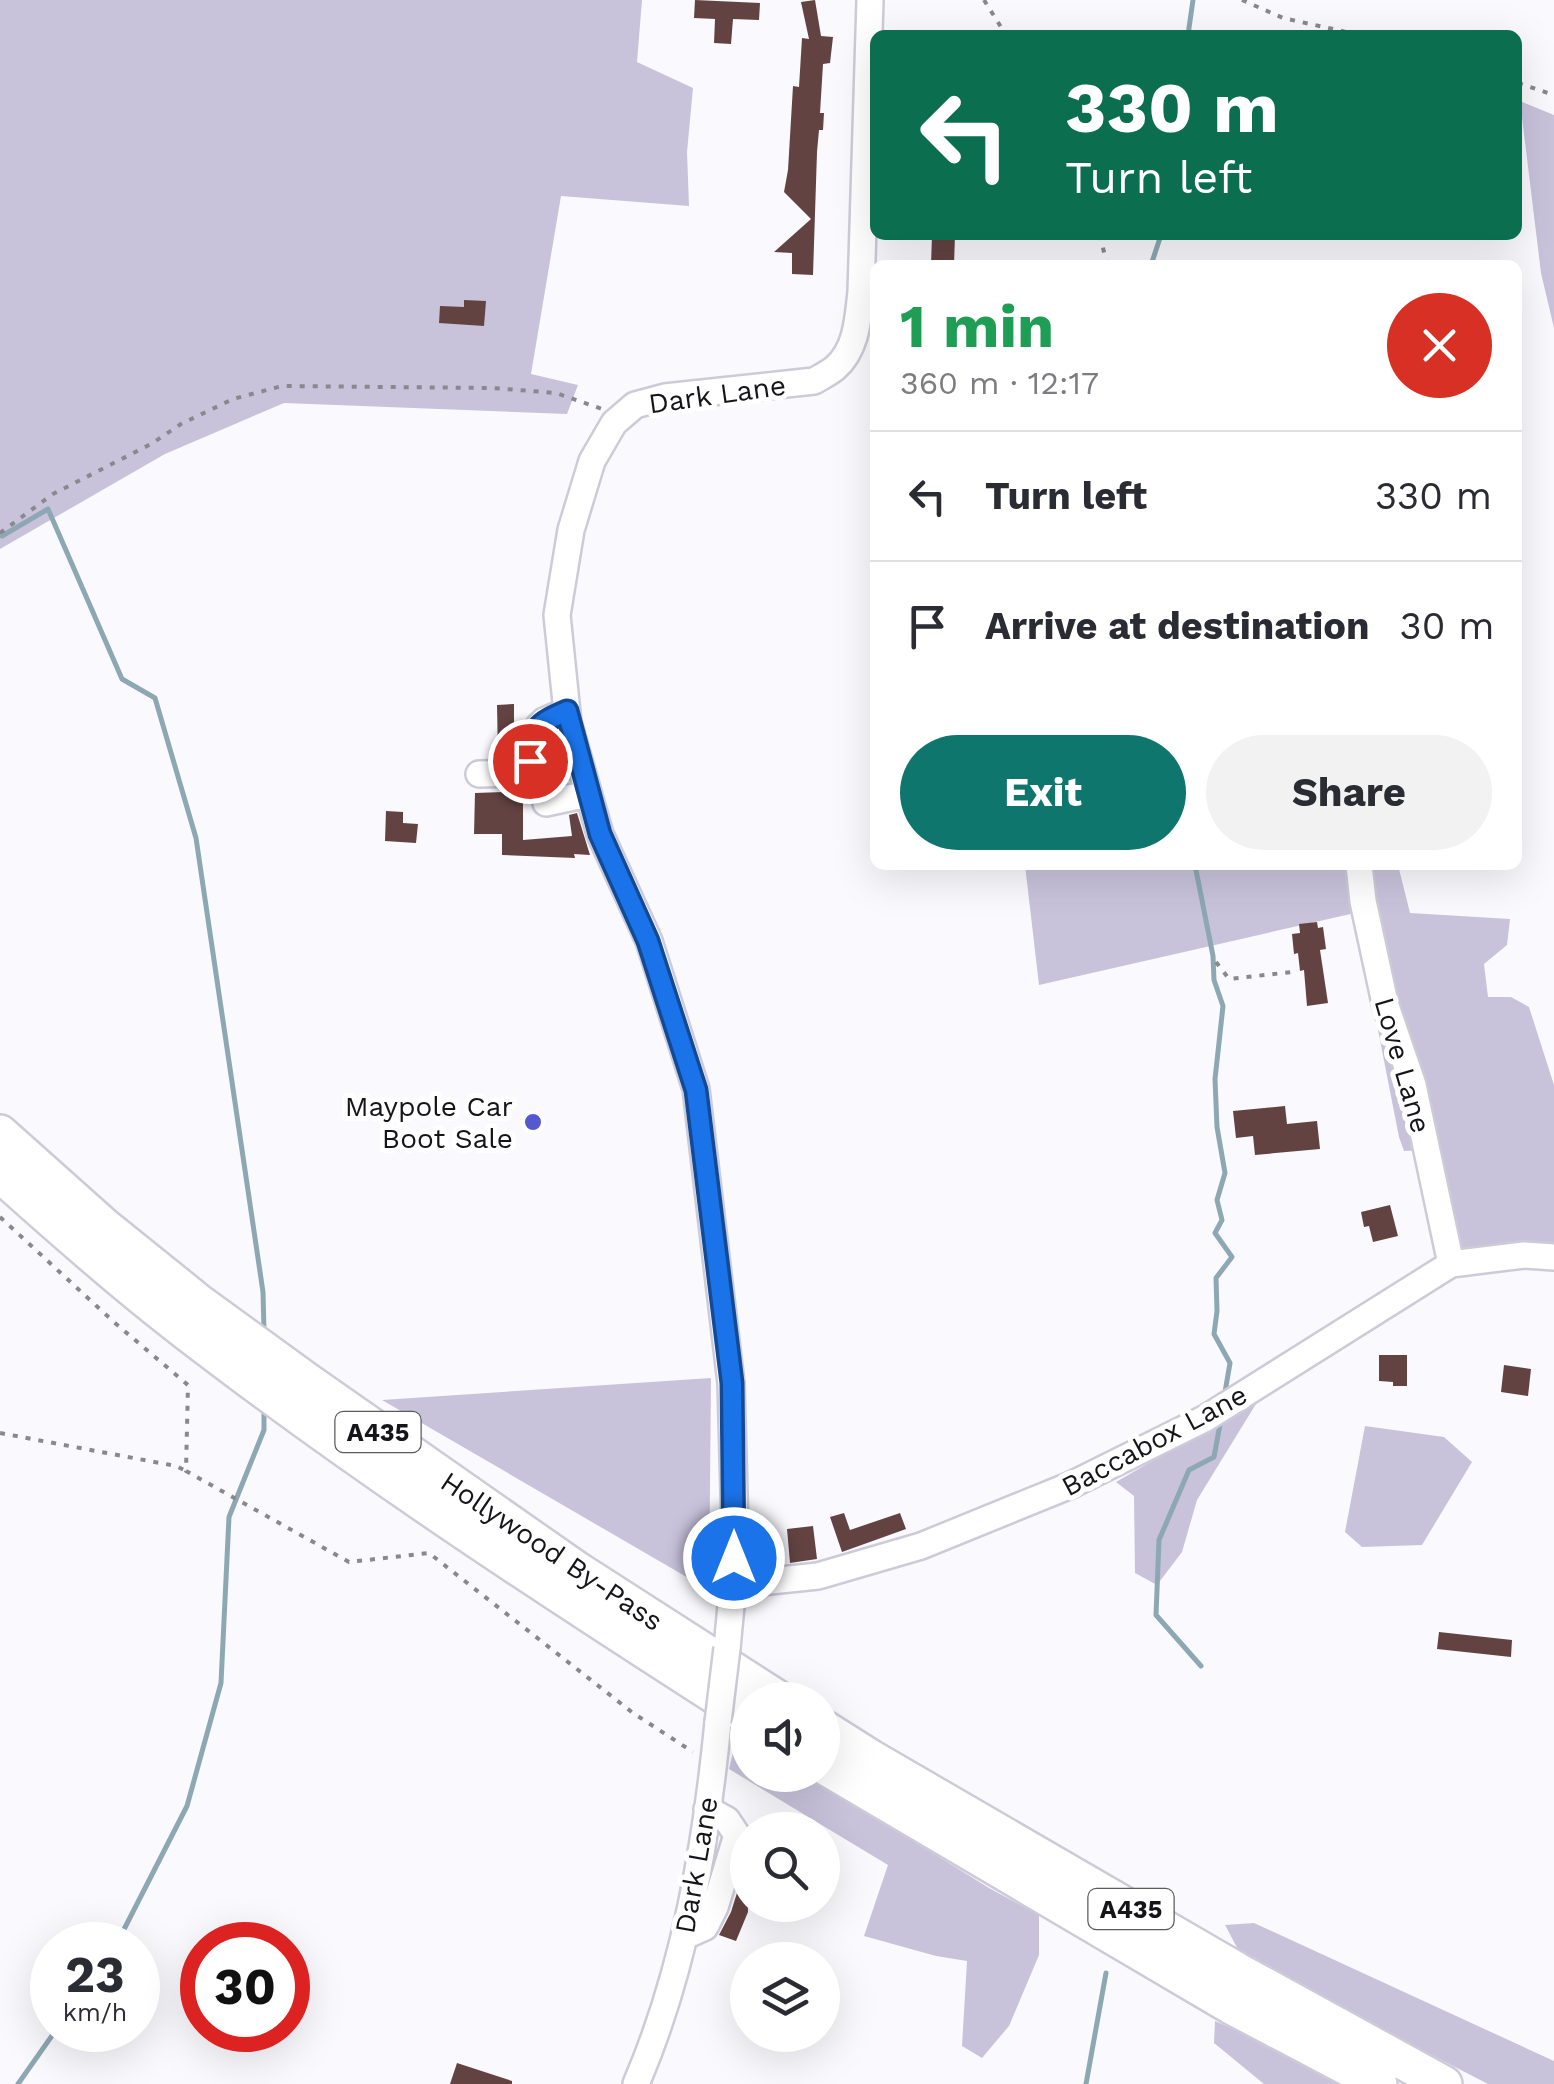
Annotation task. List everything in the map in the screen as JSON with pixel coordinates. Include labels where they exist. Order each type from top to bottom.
[{"type":"highway","name":"Hollywood By-Pass","points":[[0,1133],[130,1248],[306,1381],[576,1570],[752,1682]]},
{"type":"highway","name":"Hollywood By-Pass","points":[[0,1174],[184,1331],[730,1719]]},
{"type":"highway","name":"A435","points":[[840,1738],[1221,1962],[1444,2084]]},
{"type":"highway","name":"A435","points":[[840,1776],[1231,2006],[1379,2084]]},
{"type":"street","name":"Dark Lane","points":[[730,1691],[727,1648],[735,1530],[732,1383],[696,1090],[648,941],[600,834],[588,794],[567,711],[557,615],[570,530],[592,462],[614,423],[635,405],[665,398],[814,381],[836,368],[849,351],[861,292],[870,0]]},
{"type":"street","points":[[478,774],[518,773],[526,769],[538,727],[567,711]]},
{"type":"street","points":[[546,803],[588,794]]},
{"type":"street","name":"Love Lane","points":[[1360,870],[1363,901],[1385,1003],[1413,1085],[1451,1264]]},
{"type":"street","name":"Baccabox Lane","points":[[733,1585],[818,1576],[921,1546],[1071,1486],[1206,1418],[1451,1264],[1524,1255],[1554,1256]]},
{"type":"street","name":"Dark Lane","points":[[636,2084],[655,2040],[685,1936],[714,1766],[730,1725]]},
{"type":"path","points":[[984,0],[1003,30]]},
{"type":"path","points":[[1242,0],[1283,18],[1337,30]]},
{"type":"path","points":[[1522,85],[1554,95]]},
{"type":"path","points":[[0,533],[53,494],[151,444],[181,424],[233,400],[282,386],[474,387],[556,393],[606,410],[614,423]]},
{"type":"path","points":[[1216,962],[1230,980],[1292,972]]},
{"type":"path","points":[[0,1218],[188,1385],[186,1471]]},
{"type":"path","points":[[0,1433],[176,1466],[349,1562],[429,1554],[633,1713],[714,1766]]},
{"type":"shaded area","points":[[0,0],[642,0],[637,62],[693,88],[687,152],[689,206],[561,196],[531,374],[578,385],[567,414],[284,403],[165,454],[0,549]]},
{"type":"shaded area","points":[[1522,102],[1554,115],[1554,328],[1541,273]]},
{"type":"shaded area","points":[[1026,870],[1399,870],[1410,913],[1510,919],[1507,945],[1484,964],[1488,997],[1511,997],[1529,1007],[1554,1085],[1554,1246],[1487,1245],[1448,1253],[1427,1150],[1404,1151],[1399,1137],[1355,913],[1039,985]]},
{"type":"shaded area","points":[[711,1378],[709,1590],[382,1400]]},
{"type":"shaded area","points":[[1259,1399],[1197,1500],[1182,1552],[1157,1585],[1135,1573],[1134,1496],[1116,1482]]},
{"type":"shaded area","points":[[1365,1426],[1444,1437],[1472,1462],[1422,1545],[1362,1547],[1345,1532]]},
{"type":"shaded area","points":[[767,1792],[834,1792],[1039,1915],[1039,1955],[1009,2026],[982,2058],[962,2046],[967,1961],[864,1936],[888,1865],[840,1836],[840,1812],[800,1812]]},
{"type":"shaded area","points":[[1254,1923],[1554,2061],[1554,2084],[1488,2084],[1242,1957],[1225,1925]]},
{"type":"shaded area","points":[[1215,2021],[1350,2084],[1264,2084],[1214,2043]]},
{"type":"building","points":[[695,0],[760,3],[759,20],[733,19],[731,44],[714,43],[715,19],[694,18]]},
{"type":"building","points":[[815,0],[821,36],[833,37],[830,63],[823,64],[820,113],[824,113],[817,152],[813,275],[792,274],[792,253],[774,252],[811,219],[784,192],[793,86],[799,87],[802,38],[809,39],[801,2]]},
{"type":"building","points":[[932,240],[955,240],[954,260],[931,260]]},
{"type":"building","points":[[464,300],[486,301],[484,326],[439,323],[440,306],[464,307]]},
{"type":"building","points":[[514,704],[517,744],[513,757],[498,757],[497,705]]},
{"type":"building","points":[[523,788],[523,840],[572,836],[569,815],[577,813],[590,855],[502,855],[502,834],[474,834],[475,793]]},
{"type":"building","points":[[386,811],[403,812],[403,823],[418,824],[416,843],[385,841]]},
{"type":"building","points":[[1317,922],[1318,928],[1323,927],[1326,949],[1320,950],[1328,1003],[1307,1006],[1304,970],[1300,971],[1298,953],[1294,954],[1292,934],[1300,933],[1299,924]]},
{"type":"building","points":[[1285,1106],[1287,1124],[1317,1121],[1320,1149],[1255,1155],[1253,1136],[1236,1138],[1233,1111]]},
{"type":"building","points":[[1390,1205],[1398,1236],[1373,1242],[1361,1212]]},
{"type":"building","points":[[1379,1355],[1407,1355],[1407,1386],[1379,1381]]},
{"type":"building","points":[[1504,1365],[1531,1369],[1528,1396],[1501,1392]]},
{"type":"building","points":[[844,1513],[850,1530],[900,1513],[906,1529],[842,1552],[830,1517]]},
{"type":"building","points":[[813,1526],[817,1559],[790,1563],[787,1529]]},
{"type":"building","points":[[1439,1632],[1512,1640],[1511,1657],[1437,1649]]},
{"type":"building","points":[[730,1914],[730,1922],[744,1922],[736,1941],[719,1935]]},
{"type":"building","points":[[457,2063],[512,2081],[512,2084],[450,2084]]},
{"type":"waterway","points":[[1189,30],[1193,0]]},
{"type":"waterway","points":[[1153,260],[1159,240]]},
{"type":"waterway","points":[[0,535],[48,509],[122,679],[155,698],[196,838],[263,1292],[264,1331]]},
{"type":"waterway","points":[[1196,870],[1214,980],[1223,1006],[1215,1079],[1217,1127],[1225,1173],[1217,1200],[1222,1220],[1215,1233],[1232,1257],[1216,1278],[1214,1334],[1230,1363],[1224,1398]]},
{"type":"waterway","points":[[128,1922],[187,1806],[221,1683],[229,1517],[264,1430],[264,1407]]},
{"type":"waterway","points":[[1201,1666],[1156,1615],[1159,1540],[1189,1470],[1214,1457],[1221,1419]]},
{"type":"waterway","points":[[1086,2084],[1106,1973]]},
{"type":"waterway","points":[[18,2084],[41,2052]]},
{"type":"place","name":"Maypole Car Boot Sale","points":[[533,1122]]},
{"type":"route","points":[[530,761],[538,727],[567,711],[600,834],[648,941],[696,1090],[732,1383],[734,1558]]}]
